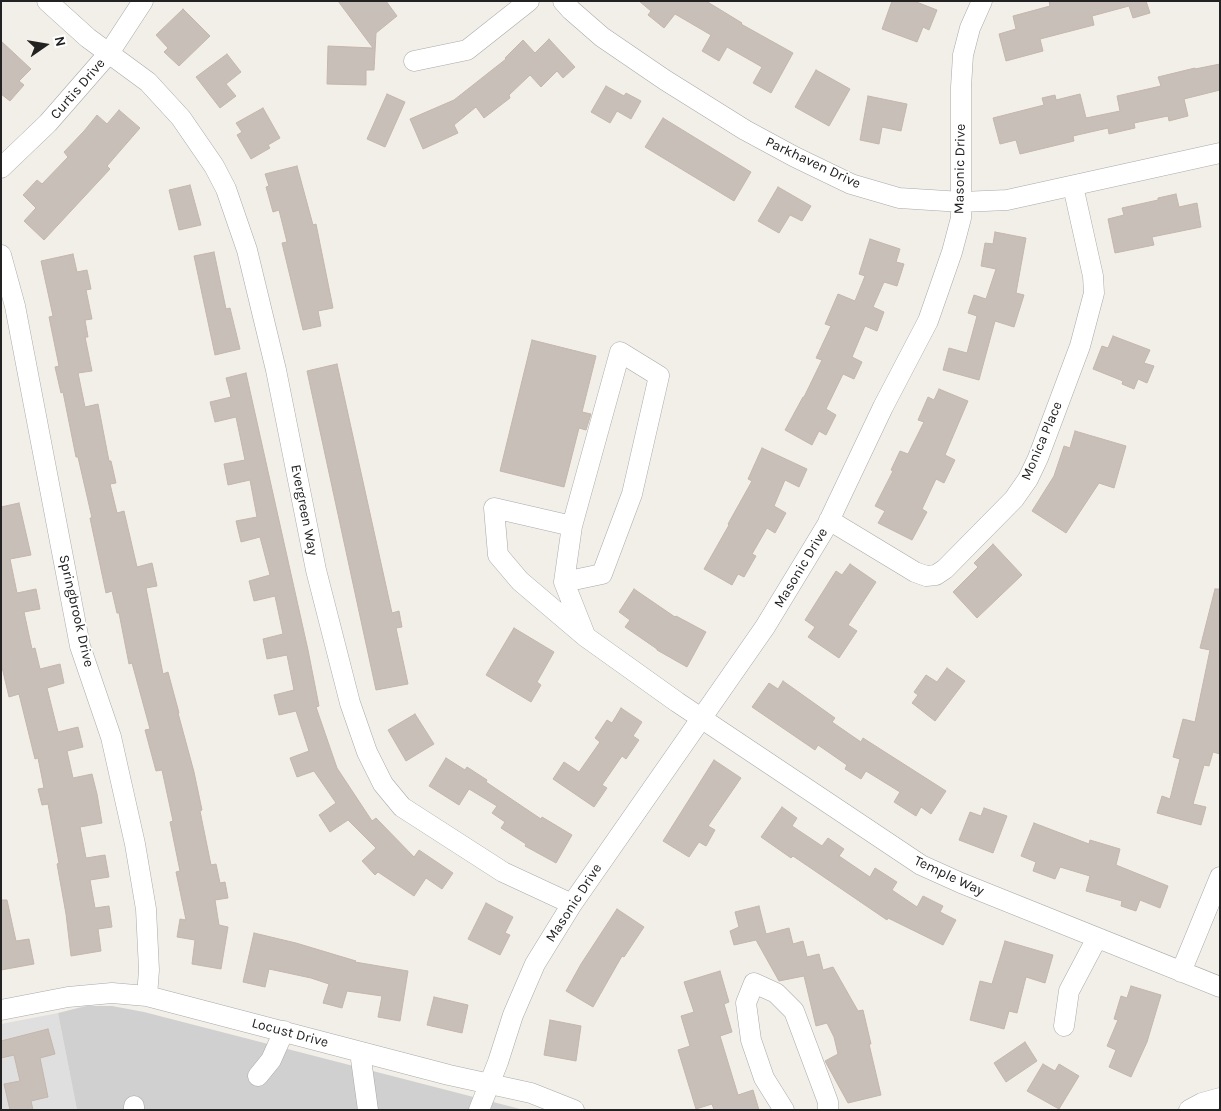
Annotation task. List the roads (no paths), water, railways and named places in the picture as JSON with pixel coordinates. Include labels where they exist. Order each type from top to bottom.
[{"type":"street","name":"Evergreen Way","points":[[47,1],[88,38],[148,82],[181,118],[214,166],[226,190],[247,250],[271,352],[316,570],[350,703],[367,752],[383,784],[402,807],[502,872],[572,904]]},
{"type":"street","name":"Curtis Drive","points":[[1,168],[48,123],[109,53],[143,1]]},
{"type":"street","points":[[414,61],[467,50],[529,1]]},
{"type":"street","name":"Parkhaven Drive","points":[[563,1],[602,37],[665,80],[745,130],[851,184],[899,198],[962,202],[1007,200],[1220,154]]},
{"type":"street","name":"Masonic Drive","points":[[479,1110],[490,1084],[513,1015],[535,964],[572,904],[765,627],[829,520],[883,407],[928,321],[952,252],[960,218],[962,202],[961,87],[963,55],[970,28],[982,1]]},
{"type":"street","name":"Monica Place","points":[[829,520],[915,572],[926,576],[936,575],[945,569],[1014,499],[1028,479],[1038,458],[1080,346],[1094,293],[1093,276],[1073,186]]},
{"type":"street","name":"Springbrook Drive","points":[[1,255],[15,306],[80,646],[111,737],[135,844],[146,910],[149,970],[147,996]]},
{"type":"street","points":[[564,582],[602,574],[632,494],[659,376],[620,352],[572,526],[564,582],[586,637]]},
{"type":"street","name":"Temple Way","points":[[572,526],[494,508],[498,555],[520,581],[586,637],[702,719],[921,865],[970,887],[1220,987]]},
{"type":"street","points":[[1181,972],[1220,877]]},
{"type":"street","points":[[1064,1026],[1069,991],[1097,938]]},
{"type":"street","points":[[784,1110],[764,1078],[751,1040],[746,1003],[754,983],[776,994],[794,1011],[828,1102],[828,1110]]},
{"type":"street","name":"Locust Drive","points":[[1,1010],[68,996],[112,993],[147,996],[449,1076],[490,1084],[537,1103],[574,1110]]},
{"type":"street","points":[[258,1076],[271,1060],[284,1031]]},
{"type":"street","points":[[360,1052],[368,1110]]},
{"type":"street","points":[[1188,1110],[1202,1103],[1220,1098]]}]
